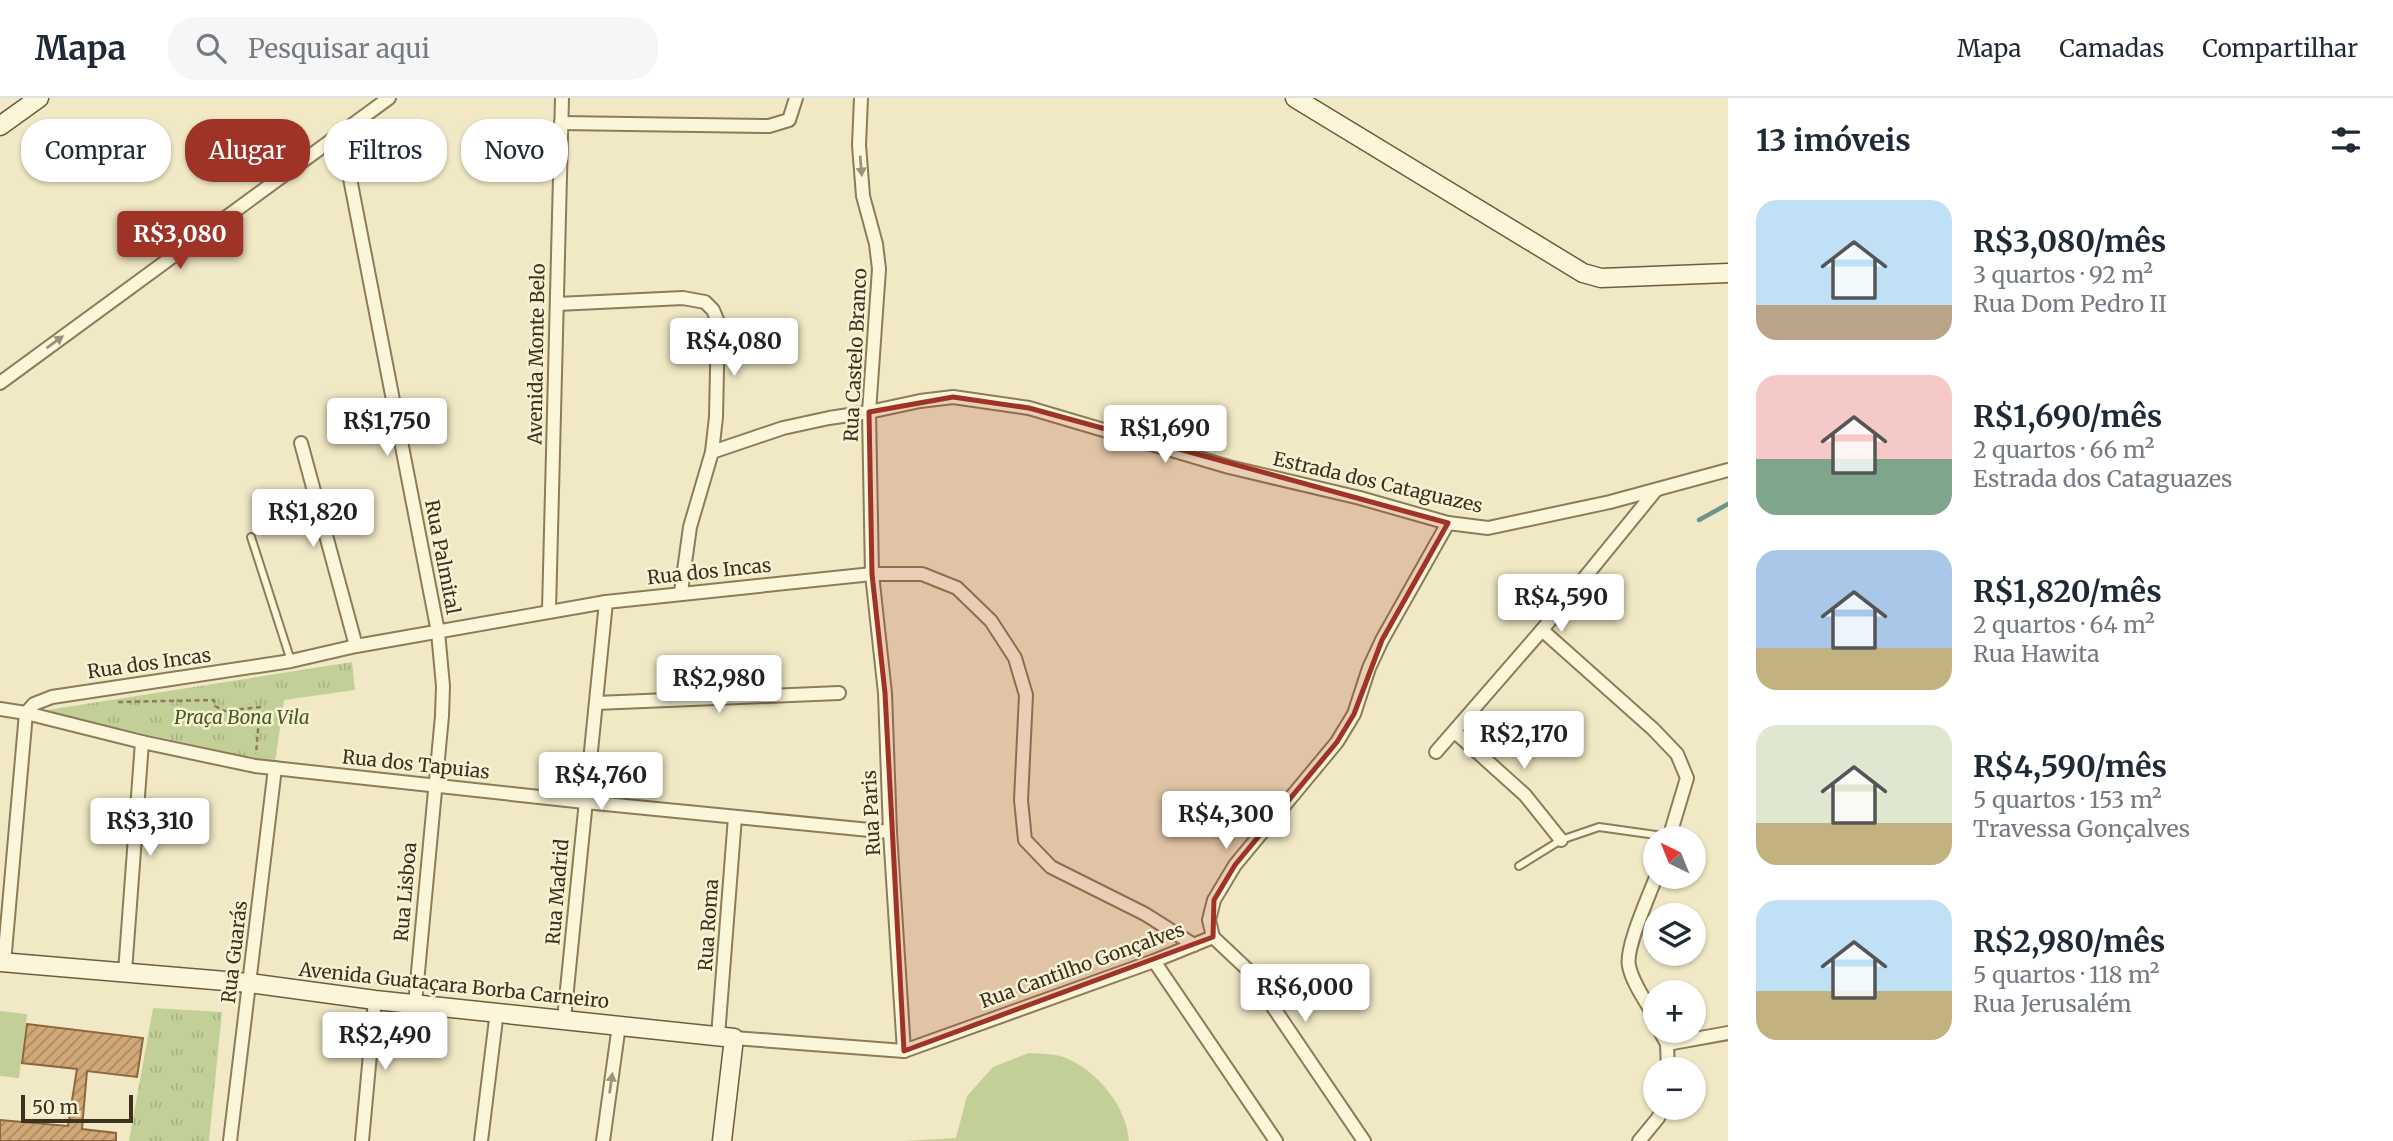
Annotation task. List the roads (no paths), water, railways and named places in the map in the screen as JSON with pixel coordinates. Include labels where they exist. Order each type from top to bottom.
[{"type":"street","points":[[0,125],[38,98]]},
{"type":"street","points":[[359,119],[389,98]]},
{"type":"street","name":"Avenida Monte Belo","points":[[561,119],[562,98]]},
{"type":"street","points":[[568,123],[769,126],[789,120],[796,98]]},
{"type":"street","name":"Rua Castelo Branco","points":[[861,98],[859,145],[863,196],[876,244],[879,269],[869,412],[873,574]]},
{"type":"street","points":[[1296,98],[1583,273],[1601,278],[1728,273]]},
{"type":"street","points":[[0,383],[324,145]]},
{"type":"street","name":"Rua Palmital","points":[[351,182],[438,632],[443,686],[434,784]]},
{"type":"street","name":"Avenida Monte Belo","points":[[550,610],[560,182]]},
{"type":"street","points":[[557,304],[683,298],[705,302],[713,310],[718,322],[716,417],[712,452],[690,527],[681,592]]},
{"type":"street","name":"Estrada dos Cataguazes","points":[[712,452],[783,428],[953,397],[1029,408],[1230,467],[1360,498],[1448,523],[1488,528],[1656,490],[1728,470]]},
{"type":"street","points":[[301,443],[356,646]]},
{"type":"street","points":[[1436,752],[1542,630],[1656,490]]},
{"type":"street","name":"Rua Cantilho Gonçalves","points":[[904,1051],[1213,937],[1209,920],[1214,900],[1235,865],[1337,742],[1354,714],[1369,668],[1382,640],[1448,523]]},
{"type":"street","name":"Rua dos Incas","points":[[26,713],[34,704],[52,697],[291,661],[356,646],[550,610],[681,592],[873,574],[922,574],[957,587],[992,621],[1015,658],[1026,695],[1021,800],[1025,840],[1051,867],[1145,914],[1194,945]]},
{"type":"street","name":"Rua Paris","points":[[873,574],[885,693],[890,832],[904,1051]]},
{"type":"street","name":"Rua Madrid","points":[[564,1018],[606,602]]},
{"type":"street","points":[[1542,630],[1653,729],[1676,754],[1687,778],[1672,826]]},
{"type":"street","points":[[596,703],[839,693]]},
{"type":"street","points":[[0,709],[26,713],[2,962]]},
{"type":"street","name":"Rua dos Tapuias","points":[[26,713],[255,766],[890,832]]},
{"type":"street","points":[[1455,732],[1525,795],[1561,840]]},
{"type":"street","points":[[125,972],[142,742]]},
{"type":"street","name":"Rua Guarás","points":[[230,1141],[275,768]]},
{"type":"street","name":"Rua Lisboa","points":[[415,1004],[434,784]]},
{"type":"street","name":"Rua Roma","points":[[726,1037],[736,817]]},
{"type":"street","points":[[1643,997],[1633,980],[1628,963],[1632,939],[1651,889]]},
{"type":"street","points":[[1213,937],[1248,971],[1364,1141]]},
{"type":"street","points":[[1154,961],[1276,1141]]},
{"type":"street","name":"Avenida Guataçara Borba Carneiro","points":[[2,962],[249,983],[375,1000],[726,1037],[904,1051]]},
{"type":"street","points":[[362,1141],[375,1000]]},
{"type":"street","points":[[481,1141],[497,1011]]},
{"type":"street","points":[[603,1141],[619,1025]]},
{"type":"street","points":[[1668,1057],[1667,1044],[1728,1032]]},
{"type":"street","points":[[722,1141],[726,1037]]},
{"type":"street","points":[[1639,1141],[1656,1120]]},
{"type":"lane","points":[[251,537],[291,661]]},
{"type":"lane","points":[[1520,866],[1561,840],[1599,827],[1643,833]]},
{"type":"waterway","points":[[1699,520],[1728,504]]},
{"type":"park label","name":"Praça Bona Vila","points":[[242,717]]}]
